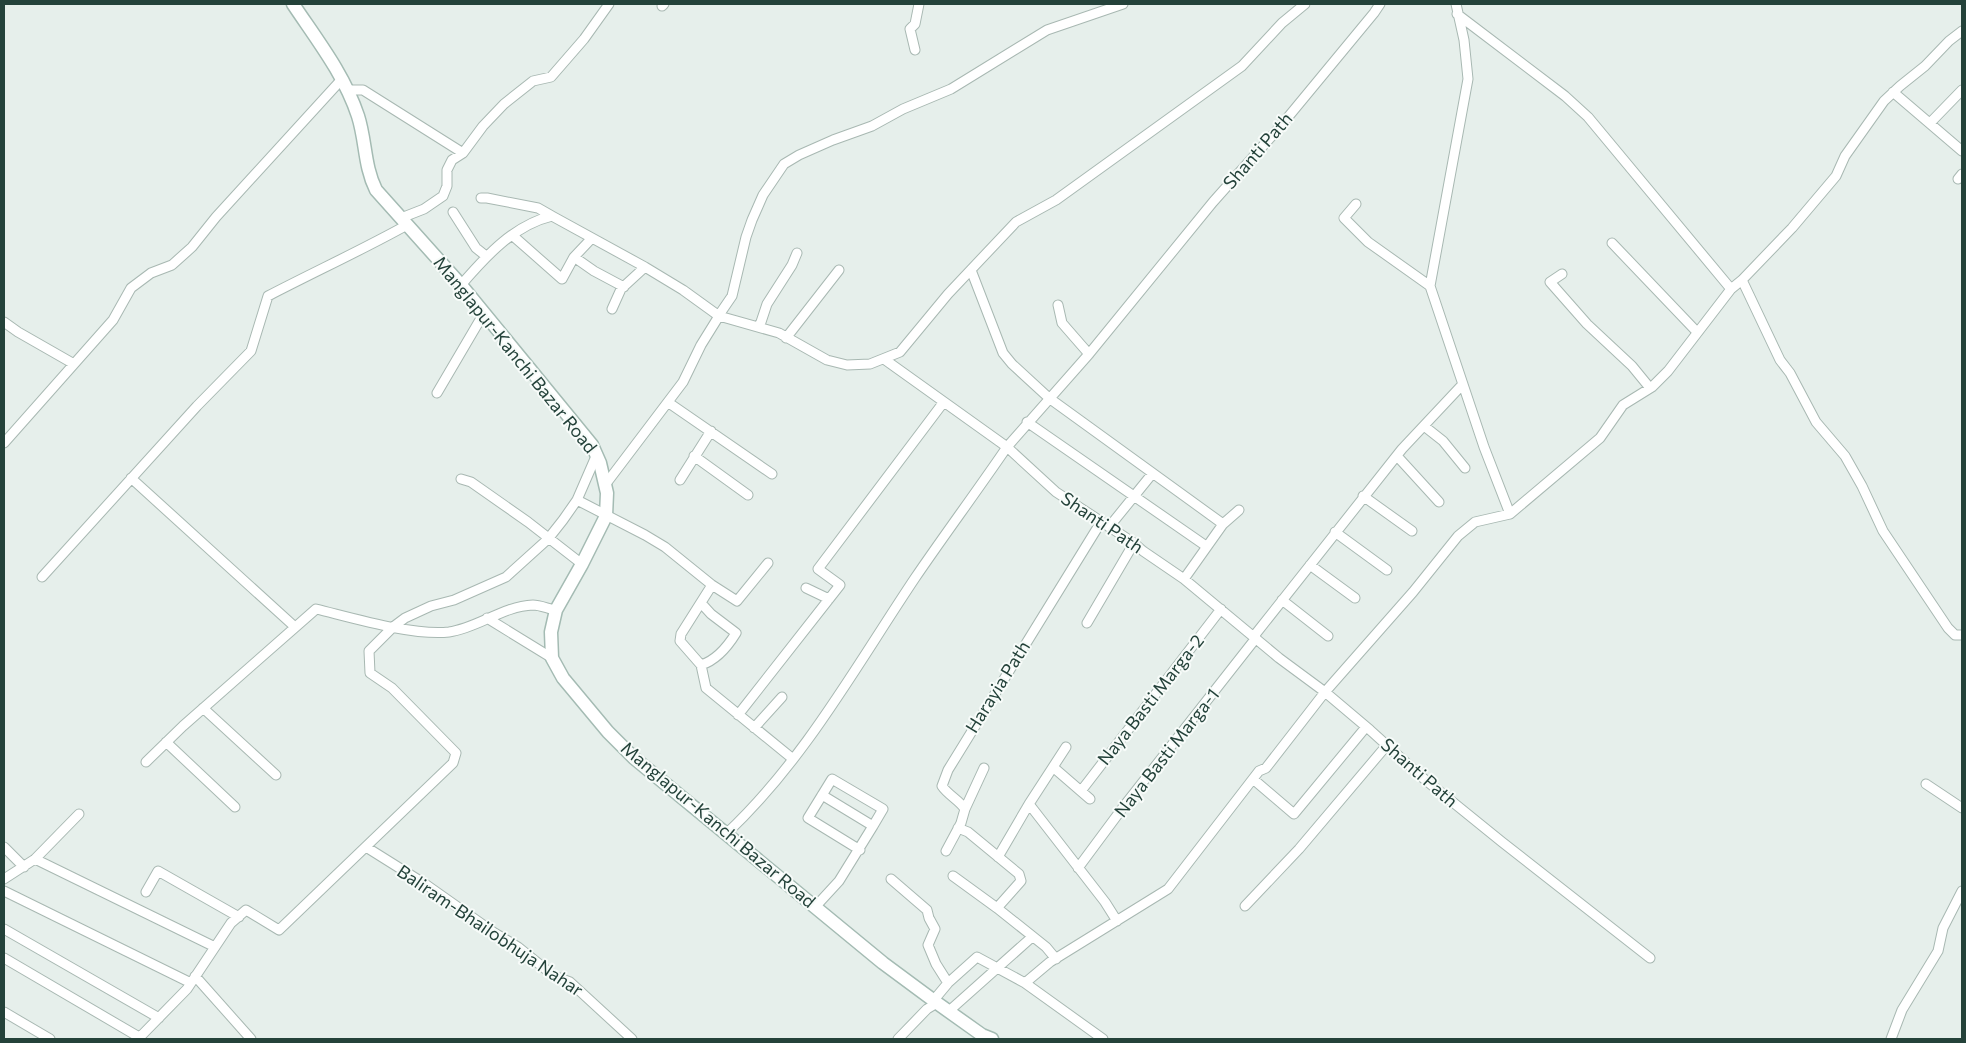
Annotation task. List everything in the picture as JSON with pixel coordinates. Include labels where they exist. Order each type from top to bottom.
[{"type":"street","name":"Manglapur-Kanchi Bazar Road","points":[[293,4],[333,62],[345,85],[358,118],[370,177],[376,190],[461,285],[583,434],[597,454],[605,485],[606,516],[556,610],[551,632],[552,658],[563,678],[608,732],[634,758],[883,963],[982,1035],[992,1039]]},
{"type":"street","points":[[42,577],[131,478],[251,351],[268,296],[330,263],[372,244],[443,196],[447,186],[447,170],[452,160],[463,153],[483,126],[504,104],[533,81],[551,77],[584,39],[609,4]]},
{"type":"street","points":[[915,50],[910,29],[916,24],[919,4]]},
{"type":"street","points":[[605,485],[661,409],[669,403],[683,382],[701,345],[732,296],[752,220],[763,195],[784,164],[799,155],[872,126],[903,109],[950,89],[1047,30],[1123,4]]},
{"type":"street","points":[[481,198],[538,208],[645,267],[719,315],[779,333],[827,360],[847,365],[870,364],[900,352],[948,294],[1016,222],[1056,200],[1242,66],[1262,43],[1305,4]]},
{"type":"street","name":"Shanti Path","points":[[1380,4],[1279,128],[1213,202],[1089,354],[1027,422],[1007,447],[1056,492],[1184,578],[1221,610],[1325,692],[1423,778],[1650,958]]},
{"type":"street","points":[[1456,4],[1464,40],[1468,79],[1430,286],[1484,447],[1510,514]]},
{"type":"street","points":[[1457,14],[1565,96],[1588,116],[1731,289]]},
{"type":"street","points":[[1025,983],[1042,967],[1168,889],[1259,771],[1266,768],[1325,692],[1413,592],[1458,536],[1475,522],[1510,514],[1600,438],[1623,405],[1650,388],[1668,370],[1731,289],[1792,228],[1836,176],[1845,156],[1884,101],[1962,31]]},
{"type":"street","points":[[4,443],[113,320],[131,288],[151,273],[172,265],[192,247],[216,217],[345,85],[363,90],[463,153]]},
{"type":"street","points":[[1930,123],[1962,90]]},
{"type":"street","points":[[1893,92],[1962,151]]},
{"type":"street","points":[[1356,204],[1344,218],[1368,242],[1430,286]]},
{"type":"street","points":[[453,212],[476,248],[486,256]]},
{"type":"street","points":[[461,285],[486,256],[512,235],[535,220],[552,216]]},
{"type":"street","points":[[512,235],[562,279],[574,257],[592,238]]},
{"type":"street","points":[[1612,243],[1697,332]]},
{"type":"street","points":[[758,327],[767,304],[792,265],[797,253]]},
{"type":"street","points":[[574,257],[594,271],[624,287]]},
{"type":"street","points":[[612,309],[624,287],[645,267]]},
{"type":"street","points":[[786,338],[838,270]]},
{"type":"street","points":[[971,270],[1003,353],[1012,364],[1049,398],[1223,524]]},
{"type":"street","points":[[1562,274],[1550,282],[1587,324],[1632,366],[1650,388]]},
{"type":"street","points":[[1742,280],[1780,360],[1790,373],[1816,422],[1845,456],[1862,486],[1883,531],[1897,554],[1948,628],[1955,635],[1962,635]]},
{"type":"street","points":[[1058,305],[1062,323],[1089,354]]},
{"type":"street","points":[[437,393],[484,313]]},
{"type":"street","points":[[4,322],[74,364]]},
{"type":"street","points":[[726,834],[760,799],[793,759],[844,690],[915,578],[1007,447],[943,403],[884,358]]},
{"type":"street","name":"Naya Basti Marga-1","points":[[1078,868],[1363,496],[1463,384]]},
{"type":"street","points":[[669,403],[772,474]]},
{"type":"street","points":[[738,715],[840,585],[818,568],[943,403]]},
{"type":"street","points":[[1027,422],[1206,546]]},
{"type":"street","points":[[1424,426],[1443,441],[1465,468]]},
{"type":"street","points":[[680,480],[710,432]]},
{"type":"street","points":[[4,958],[139,1038],[187,989],[232,923],[246,910],[279,930],[453,763],[456,753],[392,688],[370,673],[369,652],[393,627],[405,618],[431,606],[454,600],[506,577],[548,539],[577,500],[597,454]]},
{"type":"street","points":[[694,456],[748,495]]},
{"type":"street","points":[[1397,456],[1439,502]]},
{"type":"street","points":[[1105,524],[1152,474]]},
{"type":"street","points":[[131,478],[295,627]]},
{"type":"street","points":[[461,479],[478,487],[528,522],[582,564]]},
{"type":"street","points":[[1363,496],[1412,531]]},
{"type":"street","points":[[577,500],[645,534],[712,585],[737,601],[768,563]]},
{"type":"street","points":[[1184,578],[1223,524],[1239,510]]},
{"type":"street","name":"Harayia Path","points":[[965,809],[942,786],[948,770],[1105,524]]},
{"type":"street","points":[[1335,532],[1387,570]]},
{"type":"street","points":[[1088,623],[1134,543]]},
{"type":"street","points":[[1310,565],[1355,598]]},
{"type":"street","points":[[712,585],[681,634],[680,641],[701,665],[706,688],[793,759]]},
{"type":"street","points":[[806,588],[829,599]]},
{"type":"street","points":[[1282,600],[1328,636]]},
{"type":"street","points":[[701,603],[711,614],[736,633],[728,646],[709,662],[701,665]]},
{"type":"street","points":[[146,762],[203,708],[316,609],[393,627],[448,632],[464,629],[487,618],[522,607],[534,605],[556,610]]},
{"type":"street","name":"Naya Basti Marga-2","points":[[1081,791],[1221,610]]},
{"type":"street","points":[[487,618],[552,658]]},
{"type":"street","points":[[754,728],[782,697]]},
{"type":"street","points":[[203,708],[276,775]]},
{"type":"street","points":[[1253,779],[1294,814],[1366,727]]},
{"type":"street","points":[[166,742],[235,807]]},
{"type":"street","points":[[1245,906],[1299,848],[1387,746]]},
{"type":"street","points":[[998,857],[1028,804],[1066,747]]},
{"type":"street","points":[[1053,767],[1090,799]]},
{"type":"street","points":[[946,851],[984,768]]},
{"type":"street","points":[[816,906],[839,881],[860,850],[883,810],[832,779],[808,818],[860,850]]},
{"type":"street","points":[[1926,784],[1962,808]]},
{"type":"street","points":[[822,795],[873,826]]},
{"type":"street","points":[[1028,804],[1117,921]]},
{"type":"street","points":[[4,879],[35,860],[79,814]]},
{"type":"street","points":[[958,828],[968,832],[1019,874],[1021,881],[997,908]]},
{"type":"street","points":[[4,847],[24,867]]},
{"type":"street","name":"Baliram-Bhailobhuja Nahar","points":[[366,847],[425,884],[493,932],[518,947],[554,976],[570,982],[632,1039]]},
{"type":"street","points":[[35,860],[215,947]]},
{"type":"street","points":[[146,892],[158,871],[239,917]]},
{"type":"street","points":[[953,876],[1046,947],[1056,959]]},
{"type":"street","points":[[891,879],[928,911],[929,918],[936,929],[928,946],[936,964],[948,983]]},
{"type":"street","points":[[4,891],[193,980],[251,1039]]},
{"type":"street","points":[[1891,1039],[1902,1010],[1938,951],[1943,928],[1962,891]]},
{"type":"street","points":[[4,929],[159,1018]]},
{"type":"street","points":[[949,1011],[1032,937]]},
{"type":"street","points":[[898,1039],[935,1002],[948,983],[977,957],[1025,983],[1104,1039]]},
{"type":"street","points":[[4,1012],[50,1039]]}]
